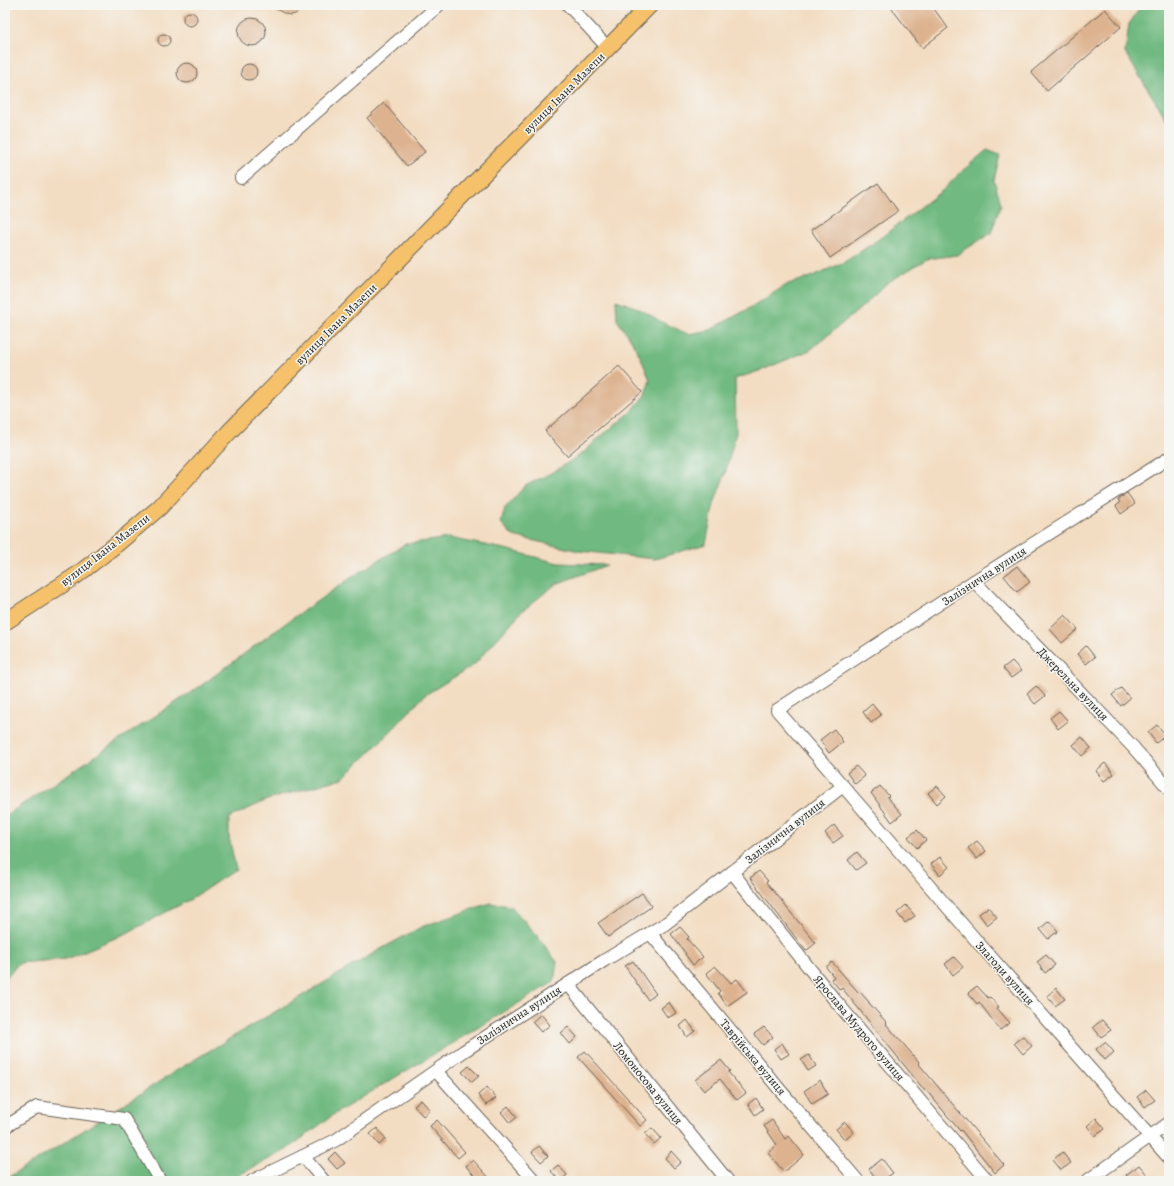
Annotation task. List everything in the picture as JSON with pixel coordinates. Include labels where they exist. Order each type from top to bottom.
[{"type":"main road","name":"вулиця Івана Мазепи","points":[[5,622],[77,575],[118,543],[160,507],[229,432],[650,5]]},
{"type":"street","points":[[241,178],[439,5]]},
{"type":"street","points":[[568,5],[608,48]]},
{"type":"street","name":"Залізнична вулиця","points":[[252,1181],[336,1140],[436,1070],[568,984],[665,924],[843,786],[777,710],[974,581],[1169,458]]},
{"type":"street","name":"Джерельна вулиця","points":[[974,581],[1133,747],[1169,789]]},
{"type":"street","name":"Злагоди вулиця","points":[[843,786],[970,933],[1169,1158]]},
{"type":"street","name":"Ярослава Мудрого вулиця","points":[[732,872],[834,999],[988,1181]]},
{"type":"street","name":"Таврійська вулиця","points":[[650,933],[780,1090],[858,1181]]},
{"type":"street","name":"Ломоносова вулиця","points":[[568,984],[728,1181]]},
{"type":"street","points":[[436,1070],[535,1181]]},
{"type":"street","points":[[5,1127],[38,1106],[124,1119],[160,1181]]},
{"type":"street","points":[[1087,1181],[1169,1123]]},
{"type":"street","points":[[303,1156],[324,1181]]},
{"type":"green space","points":[[1142,5],[1169,5],[1169,123],[1125,53],[1129,24]]},
{"type":"green space","points":[[987,150],[1000,155],[994,180],[1001,204],[991,233],[957,255],[927,259],[887,283],[861,308],[810,350],[762,370],[735,379],[736,433],[725,474],[714,504],[706,544],[655,559],[579,551],[513,536],[501,523],[505,508],[525,486],[553,472],[583,453],[631,412],[645,395],[650,380],[640,356],[630,338],[617,320],[616,300],[638,308],[662,322],[688,334],[710,330],[788,284],[811,277],[846,261],[875,242],[943,190],[962,171]]},
{"type":"green space","points":[[449,538],[505,549],[558,563],[607,565],[556,584],[521,612],[474,665],[425,695],[343,778],[267,800],[229,818],[229,837],[236,869],[191,899],[127,933],[66,959],[19,963],[5,979],[5,816],[199,687],[290,620],[355,575],[405,544]]},
{"type":"green space","points":[[490,903],[511,906],[536,934],[557,962],[554,982],[333,1115],[286,1150],[228,1181],[5,1181],[5,1179],[31,1164],[182,1067],[379,950],[421,927]]},
{"type":"building","points":[[267,5],[309,5],[291,15]]},
{"type":"building","points":[[889,5],[931,5],[948,28],[922,48]]},
{"type":"building","points":[[1105,9],[1121,27],[1047,91],[1031,72]]},
{"type":"building","points":[[190,12],[195,14],[197,19],[195,24],[190,26],[185,24],[183,19],[185,14]]},
{"type":"building","points":[[252,18],[262,22],[266,32],[262,42],[252,46],[242,42],[238,32],[242,22]]},
{"type":"building","points":[[166,34],[169,35],[169,45],[162,46],[159,45],[158,38],[159,35]]},
{"type":"building","points":[[187,63],[194,66],[197,73],[194,80],[187,83],[180,80],[177,73],[180,66]]},
{"type":"building","points":[[249,64],[256,69],[257,72],[252,79],[249,80],[242,75],[241,72],[246,65]]},
{"type":"building","points":[[384,103],[425,152],[407,166],[367,118]]},
{"type":"building","points":[[878,183],[898,211],[830,258],[811,230]]},
{"type":"building","points":[[619,366],[642,392],[567,456],[545,431]]},
{"type":"building","points":[[1127,493],[1135,504],[1121,514],[1116,506],[1120,503],[1118,500]]},
{"type":"building","points":[[1017,566],[1030,582],[1017,592],[1004,576]]},
{"type":"building","points":[[1065,615],[1078,629],[1062,643],[1050,629]]},
{"type":"building","points":[[1086,646],[1095,657],[1086,664],[1077,654]]},
{"type":"building","points":[[1012,661],[1021,671],[1011,678],[1003,668]]},
{"type":"building","points":[[1036,686],[1045,696],[1035,704],[1027,694]]},
{"type":"building","points":[[1121,688],[1130,698],[1121,706],[1112,695]]},
{"type":"building","points":[[872,704],[881,715],[871,723],[863,712]]},
{"type":"building","points":[[1059,711],[1068,721],[1058,729],[1050,718]]},
{"type":"building","points":[[1157,725],[1166,735],[1156,743],[1148,732]]},
{"type":"building","points":[[834,729],[843,742],[829,753],[820,740]]},
{"type":"building","points":[[1082,737],[1091,748],[1082,756],[1073,745]]},
{"type":"building","points":[[1105,763],[1114,774],[1104,781],[1096,771]]},
{"type":"building","points":[[856,766],[865,776],[855,784],[847,773]]},
{"type":"building","points":[[880,786],[889,796],[887,797],[902,814],[892,822],[871,793]]},
{"type":"building","points":[[937,786],[946,796],[937,804],[928,793]]},
{"type":"building","points":[[834,825],[843,836],[833,843],[825,833]]},
{"type":"building","points":[[917,830],[926,840],[917,848],[908,837]]},
{"type":"building","points":[[977,841],[986,851],[977,859],[968,848]]},
{"type":"building","points":[[857,852],[866,863],[856,870],[848,860]]},
{"type":"building","points":[[940,857],[949,867],[940,875],[931,864]]},
{"type":"building","points":[[759,871],[768,881],[766,882],[816,943],[806,951],[750,878]]},
{"type":"building","points":[[642,893],[652,906],[608,937],[598,923]]},
{"type":"building","points":[[906,905],[915,916],[905,923],[897,913]]},
{"type":"building","points":[[988,907],[997,917],[987,925],[979,914]]},
{"type":"building","points":[[1049,921],[1058,931],[1048,939],[1040,929]]},
{"type":"building","points":[[680,927],[689,937],[687,939],[703,957],[693,965],[671,934]]},
{"type":"building","points":[[1046,955],[1055,965],[1045,973],[1037,962]]},
{"type":"building","points":[[954,957],[963,967],[953,975],[945,964]]},
{"type":"building","points":[[633,961],[656,994],[648,1000],[625,966]]},
{"type":"building","points":[[832,962],[887,1023],[886,1024],[919,1062],[918,1063],[1004,1165],[995,1173],[961,1130],[960,1131],[926,1090],[925,1091],[842,988],[840,990],[831,979],[834,977],[826,967]]},
{"type":"building","points":[[715,966],[731,983],[737,979],[747,992],[727,1006],[718,993],[720,991],[706,973]]},
{"type":"building","points":[[977,986],[999,1007],[997,1008],[1010,1023],[1000,1030],[979,1002],[977,1004],[968,993]]},
{"type":"building","points":[[1056,988],[1065,999],[1055,1006],[1047,996]]},
{"type":"building","points":[[669,1002],[676,1013],[668,1018],[661,1008]]},
{"type":"building","points":[[541,1014],[550,1025],[541,1032],[532,1022]]},
{"type":"building","points":[[687,1020],[695,1031],[687,1037],[680,1026]]},
{"type":"building","points":[[1102,1020],[1111,1030],[1101,1037],[1093,1027]]},
{"type":"building","points":[[568,1027],[577,1037],[570,1044],[561,1033]]},
{"type":"building","points":[[764,1027],[773,1037],[763,1045],[754,1034]]},
{"type":"building","points":[[1023,1036],[1032,1046],[1023,1054],[1014,1043]]},
{"type":"building","points":[[1105,1042],[1114,1052],[1105,1060],[1096,1049]]},
{"type":"building","points":[[782,1043],[789,1054],[781,1059],[774,1049]]},
{"type":"building","points":[[585,1051],[647,1120],[640,1126],[578,1057]]},
{"type":"building","points":[[809,1055],[816,1066],[808,1071],[801,1060]]},
{"type":"building","points":[[721,1060],[730,1071],[728,1072],[746,1093],[737,1100],[720,1079],[704,1091],[695,1080]]},
{"type":"building","points":[[469,1066],[479,1076],[472,1082],[462,1072]]},
{"type":"building","points":[[820,1080],[828,1094],[812,1104],[804,1091]]},
{"type":"building","points":[[487,1087],[496,1098],[486,1105],[478,1095]]},
{"type":"building","points":[[1146,1090],[1155,1100],[1145,1107],[1137,1097]]},
{"type":"building","points":[[756,1098],[763,1109],[755,1115],[748,1104]]},
{"type":"building","points":[[421,1100],[430,1110],[423,1116],[414,1106]]},
{"type":"building","points":[[508,1106],[517,1117],[510,1123],[501,1112]]},
{"type":"building","points":[[1096,1118],[1105,1129],[1095,1136],[1087,1126]]},
{"type":"building","points":[[437,1120],[465,1152],[458,1158],[430,1126]]},
{"type":"building","points":[[772,1120],[785,1139],[789,1136],[804,1155],[784,1172],[768,1153],[777,1145],[764,1126]]},
{"type":"building","points":[[845,1122],[854,1132],[845,1140],[836,1129]]},
{"type":"building","points":[[377,1128],[386,1139],[379,1145],[370,1134]]},
{"type":"building","points":[[652,1128],[661,1138],[654,1144],[645,1134]]},
{"type":"building","points":[[539,1146],[548,1156],[541,1162],[532,1152]]},
{"type":"building","points":[[671,1151],[681,1162],[674,1168],[665,1158]]},
{"type":"building","points":[[335,1152],[345,1163],[337,1169],[328,1159]]},
{"type":"building","points":[[1062,1152],[1071,1163],[1061,1170],[1053,1160]]},
{"type":"building","points":[[882,1159],[893,1173],[882,1181],[878,1181],[869,1169]]},
{"type":"building","points":[[473,1160],[492,1181],[479,1181],[466,1166]]},
{"type":"building","points":[[558,1165],[567,1175],[560,1181],[551,1171]]},
{"type":"building","points":[[1139,1165],[1149,1177],[1145,1181],[1132,1181],[1126,1175]]}]
